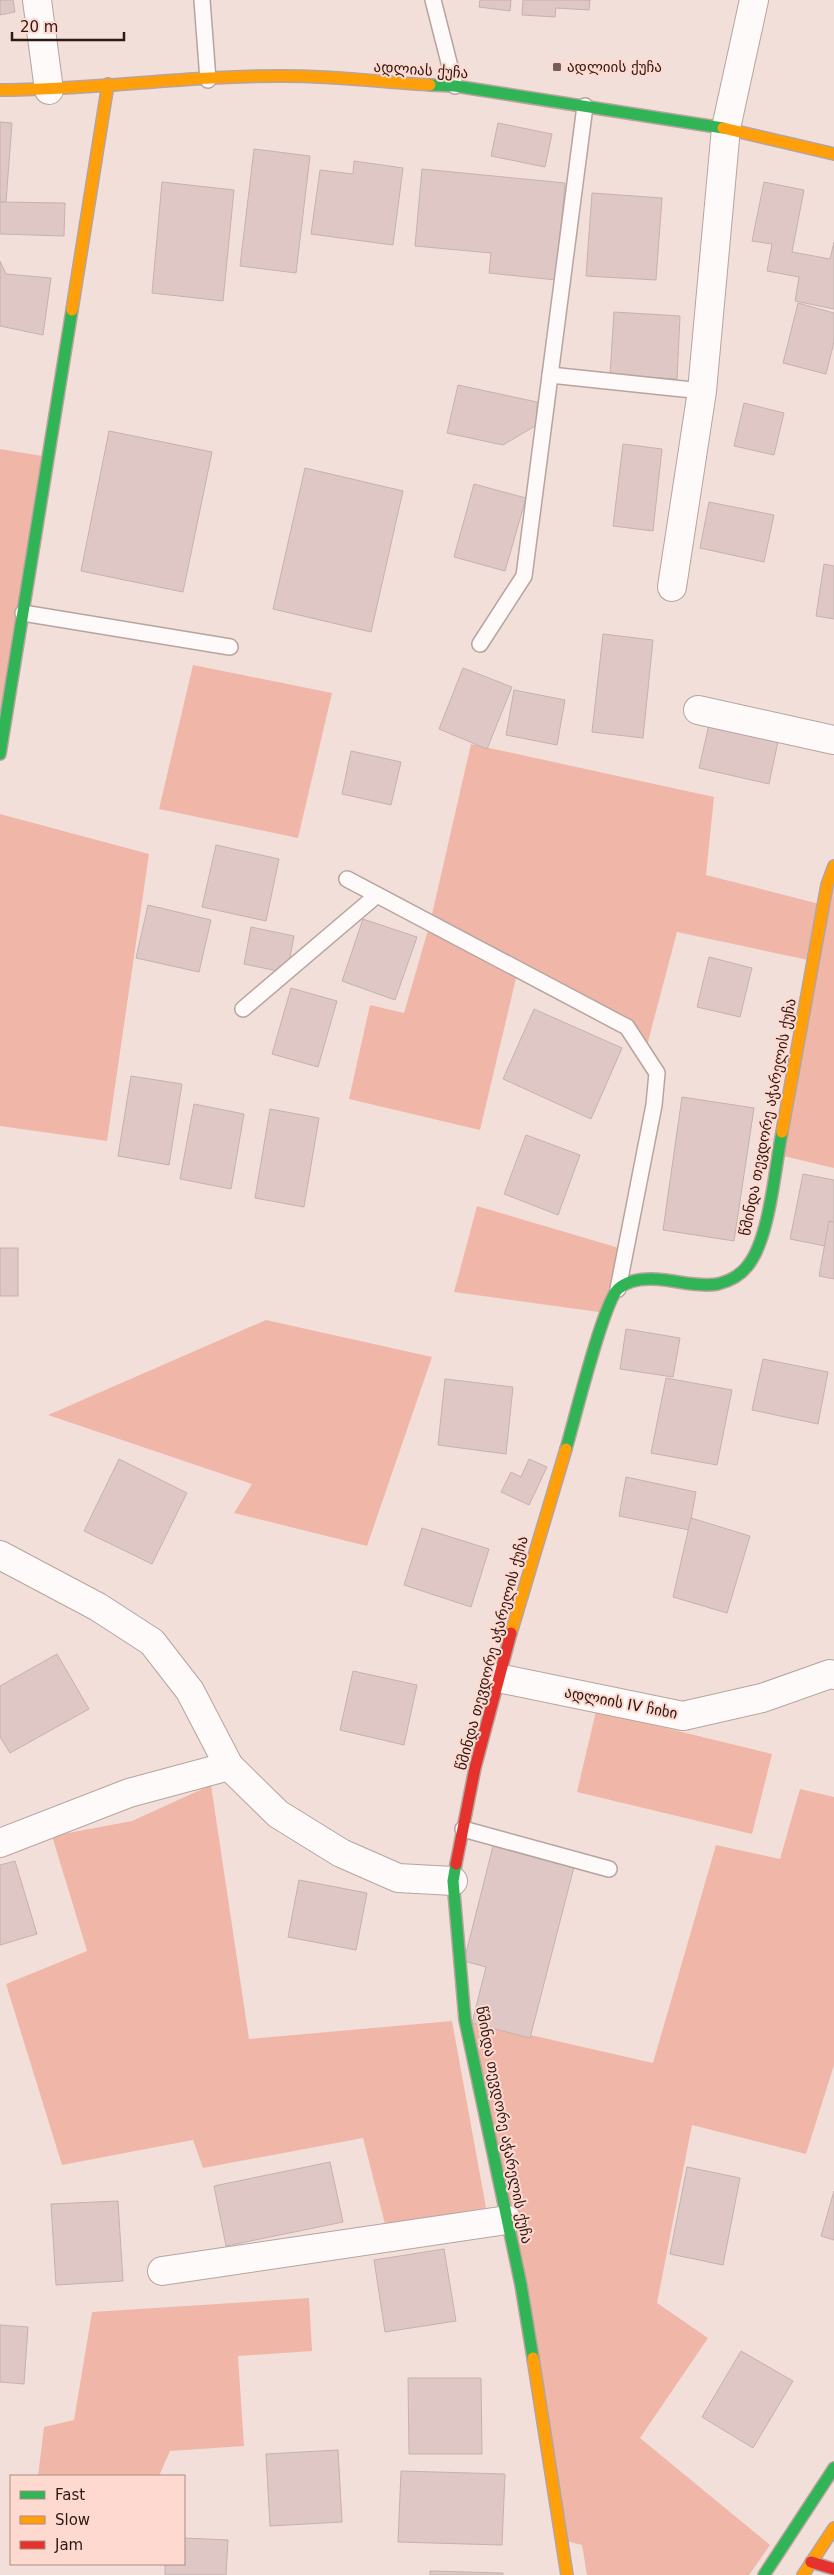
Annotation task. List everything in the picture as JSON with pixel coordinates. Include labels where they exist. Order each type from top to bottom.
[{"type":"main road","name":"ადლიას ქუჩა","points":[[0,90],[49,90],[108,84],[285,76],[455,86],[726,128],[834,154]]},
{"type":"main road","points":[[0,754],[108,84]]},
{"type":"main road","name":"წმინდა თევდორე აჭარელის ქუჩა","points":[[568,2575],[521,2285],[466,2020],[453,1881],[475,1768],[498,1678],[606,1313],[618,1289],[637,1279],[656,1277],[680,1284],[706,1285],[729,1280],[748,1266],[762,1238],[827,885],[834,866]]},
{"type":"main road","points":[[764,2575],[834,2468]]},
{"type":"main road","points":[[803,2575],[834,2528]]},
{"type":"main road","points":[[811,2562],[834,2569]]},
{"type":"street","points":[[37,0],[49,90]]},
{"type":"street","points":[[672,587],[702,391],[726,128],[754,0]]},
{"type":"street","points":[[698,710],[834,740]]},
{"type":"street","points":[[0,1555],[98,1607],[152,1642],[190,1691],[229,1766],[278,1814],[341,1853],[398,1878],[453,1881]]},
{"type":"street","name":"ადლიის IV ჩიხი","points":[[498,1678],[683,1716],[762,1698],[833,1669]]},
{"type":"street","points":[[0,1843],[129,1793],[229,1766]]},
{"type":"street","points":[[162,2271],[507,2220]]},
{"type":"lane","points":[[202,0],[208,80]]},
{"type":"lane","points":[[433,0],[455,86]]},
{"type":"lane","points":[[480,644],[524,576],[584,106]]},
{"type":"lane","points":[[550,374],[702,391]]},
{"type":"lane","points":[[23,613],[230,646]]},
{"type":"lane","points":[[347,879],[627,1027],[645,1053],[657,1073],[654,1105],[618,1289]]},
{"type":"lane","points":[[243,1009],[376,894]]},
{"type":"lane","points":[[463,1829],[610,1870]]},
{"type":"shaded area","points":[[0,449],[48,457],[0,754]]},
{"type":"shaded area","points":[[193,665],[332,693],[298,838],[159,809]]},
{"type":"shaded area","points":[[471,744],[714,797],[706,875],[823,905],[834,886],[834,1168],[779,1155],[813,961],[677,932],[645,1053],[627,1027],[518,970],[480,1130],[349,1099],[370,1005],[404,1013],[430,923]]},
{"type":"shaded area","points":[[0,814],[149,854],[107,1141],[0,1126]]},
{"type":"shaded area","points":[[477,1206],[626,1250],[606,1313],[454,1292]]},
{"type":"shaded area","points":[[266,1320],[432,1357],[367,1546],[234,1513],[252,1484],[48,1415]]},
{"type":"shaded area","points":[[596,1711],[772,1754],[752,1834],[577,1792]]},
{"type":"shaded area","points":[[211,1785],[249,2039],[452,2021],[487,2213],[387,2232],[363,2138],[203,2168],[193,2140],[62,2165],[6,1984],[87,1951],[52,1836],[132,1821]]},
{"type":"shaded area","points":[[800,1789],[834,1797],[834,2065],[806,2154],[692,2125],[657,2303],[708,2338],[640,2438],[770,2545],[749,2575],[587,2575],[582,2545],[562,2540],[465,2020],[653,2063],[716,1845],[780,1859]]},
{"type":"shaded area","points":[[309,2298],[312,2351],[238,2356],[244,2446],[170,2451],[159,2475],[38,2475],[44,2427],[74,2420],[92,2312]]},
{"type":"building","points":[[0,0],[13,0],[15,12],[0,15]]},
{"type":"building","points":[[480,0],[511,0],[510,11],[479,7]]},
{"type":"building","points":[[523,0],[590,0],[589,10],[556,8],[555,17],[522,15]]},
{"type":"building","points":[[0,122],[12,123],[6,202],[0,202]]},
{"type":"building","points":[[498,123],[552,134],[545,167],[491,156]]},
{"type":"building","points":[[254,149],[310,156],[296,273],[240,266]]},
{"type":"building","points":[[354,161],[403,168],[393,245],[311,234],[320,170],[353,174]]},
{"type":"building","points":[[422,169],[565,183],[556,280],[489,273],[491,253],[415,246]]},
{"type":"building","points":[[162,182],[234,190],[223,301],[152,293]]},
{"type":"building","points":[[764,182],[804,190],[792,252],[830,259],[834,242],[834,309],[795,301],[799,277],[767,271],[772,244],[752,241]]},
{"type":"building","points":[[592,193],[662,198],[656,280],[586,276]]},
{"type":"building","points":[[0,202],[65,203],[64,236],[0,234]]},
{"type":"building","points":[[0,261],[6,274],[51,278],[43,335],[0,326]]},
{"type":"building","points":[[798,303],[834,313],[834,342],[826,374],[783,363]]},
{"type":"building","points":[[614,312],[680,316],[677,379],[610,375]]},
{"type":"building","points":[[458,385],[537,402],[537,425],[503,445],[447,433]]},
{"type":"building","points":[[744,403],[784,413],[774,455],[734,446]]},
{"type":"building","points":[[109,431],[212,452],[183,592],[81,571]]},
{"type":"building","points":[[623,444],[662,449],[653,531],[613,526]]},
{"type":"building","points":[[305,468],[403,491],[371,632],[273,609]]},
{"type":"building","points":[[474,484],[526,498],[505,571],[454,557]]},
{"type":"building","points":[[709,502],[774,515],[764,562],[700,548]]},
{"type":"building","points":[[824,564],[834,566],[834,619],[816,616]]},
{"type":"building","points":[[603,634],[653,640],[643,738],[592,732]]},
{"type":"building","points":[[463,668],[512,687],[487,749],[439,729]]},
{"type":"building","points":[[514,690],[565,700],[557,745],[506,735]]},
{"type":"building","points":[[711,716],[780,732],[769,784],[699,768]]},
{"type":"building","points":[[351,751],[401,762],[391,805],[342,794]]},
{"type":"building","points":[[216,845],[279,859],[266,921],[202,907]]},
{"type":"building","points":[[148,905],[211,920],[199,972],[136,958]]},
{"type":"building","points":[[363,919],[417,937],[395,1000],[342,981]]},
{"type":"building","points":[[251,927],[294,936],[287,973],[244,964]]},
{"type":"building","points":[[709,957],[752,968],[740,1017],[697,1007]]},
{"type":"building","points":[[291,988],[337,1001],[318,1067],[272,1054]]},
{"type":"building","points":[[534,1009],[622,1048],[591,1119],[503,1079]]},
{"type":"building","points":[[131,1076],[182,1084],[169,1165],[118,1156]]},
{"type":"building","points":[[682,1097],[754,1108],[734,1241],[663,1230]]},
{"type":"building","points":[[194,1104],[244,1114],[231,1189],[180,1179]]},
{"type":"building","points":[[270,1109],[319,1118],[304,1207],[255,1198]]},
{"type":"building","points":[[526,1135],[580,1155],[558,1215],[504,1194]]},
{"type":"building","points":[[803,1174],[834,1180],[834,1222],[829,1221],[825,1246],[790,1239]]},
{"type":"building","points":[[829,1221],[834,1222],[834,1279],[819,1276]]},
{"type":"building","points":[[0,1248],[18,1248],[18,1296],[0,1296]]},
{"type":"building","points":[[626,1329],[680,1338],[673,1377],[620,1369]]},
{"type":"building","points":[[763,1359],[828,1372],[818,1424],[752,1410]]},
{"type":"building","points":[[666,1378],[732,1390],[717,1465],[651,1453]]},
{"type":"building","points":[[445,1379],[513,1387],[506,1454],[438,1445]]},
{"type":"building","points":[[119,1459],[187,1493],[152,1564],[84,1531]]},
{"type":"building","points":[[529,1459],[547,1467],[529,1505],[501,1492],[511,1472],[521,1477]]},
{"type":"building","points":[[626,1477],[696,1492],[689,1530],[619,1516]]},
{"type":"building","points":[[691,1518],[750,1536],[727,1613],[673,1597]]},
{"type":"building","points":[[422,1528],[489,1549],[471,1607],[404,1585]]},
{"type":"building","points":[[57,1654],[89,1709],[10,1753],[0,1737],[0,1686]]},
{"type":"building","points":[[353,1671],[417,1685],[404,1745],[340,1730]]},
{"type":"building","points":[[493,1846],[574,1867],[530,2038],[472,2023],[486,1967],[464,1961]]},
{"type":"building","points":[[15,1861],[37,1934],[0,1945],[0,1865]]},
{"type":"building","points":[[299,1880],[367,1893],[356,1950],[288,1937]]},
{"type":"building","points":[[330,2162],[343,2222],[226,2246],[214,2186]]},
{"type":"building","points":[[687,2167],[740,2178],[723,2265],[670,2254]]},
{"type":"building","points":[[834,2191],[834,2240],[821,2236]]},
{"type":"building","points":[[118,2201],[123,2281],[56,2285],[51,2204]]},
{"type":"building","points":[[444,2249],[456,2321],[385,2332],[374,2260]]},
{"type":"building","points":[[0,2325],[28,2327],[24,2384],[0,2382]]},
{"type":"building","points":[[741,2351],[793,2381],[753,2448],[702,2417]]},
{"type":"building","points":[[408,2378],[481,2378],[482,2454],[409,2454]]},
{"type":"building","points":[[338,2450],[342,2522],[270,2526],[266,2454]]},
{"type":"building","points":[[401,2471],[505,2474],[502,2545],[398,2542]]},
{"type":"building","points":[[185,2538],[228,2540],[226,2575],[165,2575],[165,2565],[185,2565]]},
{"type":"building","points":[[430,2571],[503,2573],[503,2575],[430,2575]]},
{"type":"traffic: fast","points":[[430,85],[455,86],[723,128]]},
{"type":"traffic: fast","points":[[0,754],[72,310]]},
{"type":"traffic: fast","points":[[566,1449],[597,1339],[612,1299],[618,1289],[628,1283],[646,1279],[698,1285],[718,1284],[731,1279],[743,1271],[756,1252],[767,1219],[782,1132]]},
{"type":"traffic: fast","points":[[456,1864],[453,1881],[465,2020],[521,2285],[533,2358]]},
{"type":"traffic: fast","points":[[764,2575],[834,2468]]},
{"type":"traffic: slow","points":[[0,90],[71,88],[249,76],[321,77],[430,85]]},
{"type":"traffic: slow","points":[[72,310],[108,84]]},
{"type":"traffic: slow","points":[[723,128],[834,154]]},
{"type":"traffic: slow","points":[[782,1132],[827,885],[834,866]]},
{"type":"traffic: slow","points":[[511,1633],[566,1449]]},
{"type":"traffic: slow","points":[[533,2358],[567,2575]]},
{"type":"traffic: slow","points":[[803,2575],[834,2528]]},
{"type":"traffic: jam","points":[[456,1864],[475,1768],[511,1633]]},
{"type":"traffic: jam","points":[[811,2562],[834,2569]]},
{"type":"place","name":"ადლიის ქუჩა","points":[[557,67]]}]
